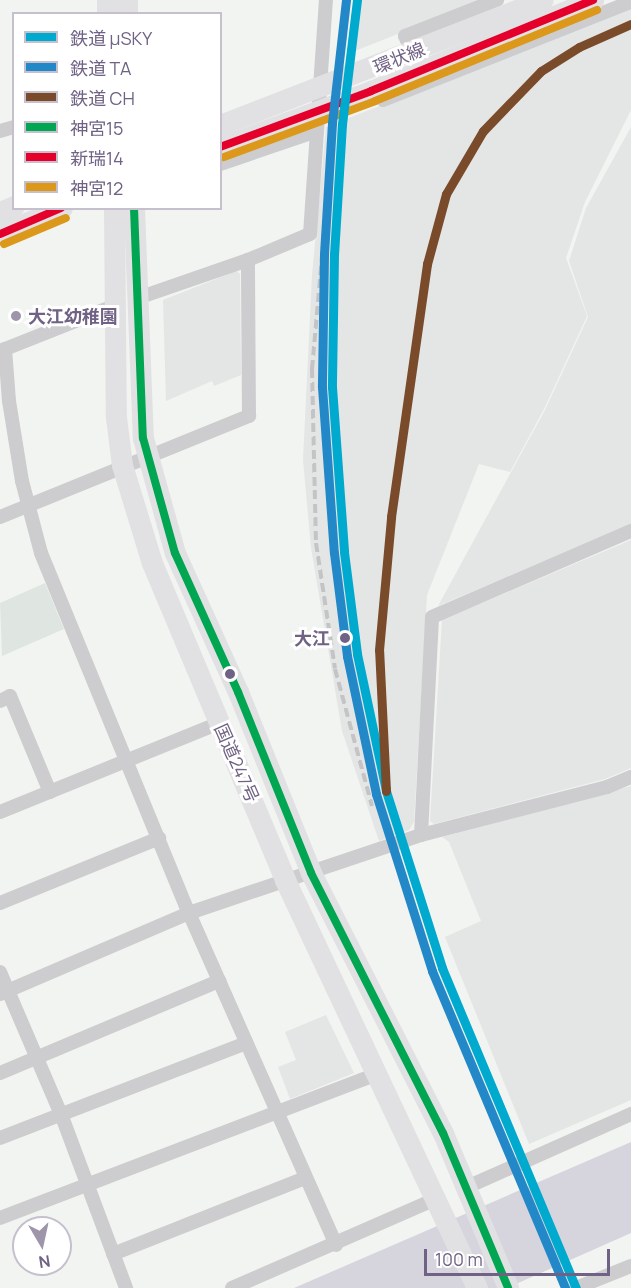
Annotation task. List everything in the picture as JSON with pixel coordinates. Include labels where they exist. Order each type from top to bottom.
[{"type":"main road","name":"環状線","points":[[222,124],[543,0]]},
{"type":"main road","name":"環状線","points":[[222,146],[371,91],[593,0]]},
{"type":"main road","points":[[0,234],[57,210]]},
{"type":"main road","name":"国道247号","points":[[114,210],[116,417],[122,465],[152,563],[285,880],[440,1202],[477,1288]]},
{"type":"main road","name":"国道247号","points":[[134,210],[139,381],[148,456],[175,553],[238,692],[311,873],[386,1018],[469,1191],[508,1288]]},
{"type":"street","points":[[138,298],[248,260],[310,234],[326,0]]},
{"type":"street","points":[[424,84],[405,36],[497,0]]},
{"type":"street","points":[[383,100],[631,2]]},
{"type":"street","points":[[222,163],[317,131]]},
{"type":"street","points":[[0,517],[107,475],[122,465],[249,416],[248,260]]},
{"type":"street","points":[[114,306],[3,350],[9,401],[28,505],[41,553],[189,913],[336,1245]]},
{"type":"street","points":[[421,835],[432,617],[631,531]]},
{"type":"street","points":[[0,701],[10,696],[50,792]]},
{"type":"street","points":[[0,812],[125,759],[219,723]]},
{"type":"street","points":[[3,992],[189,913],[285,880],[421,835],[607,787],[631,777]]},
{"type":"street","points":[[0,903],[159,838]]},
{"type":"street","points":[[0,972],[3,992],[38,1059],[61,1114],[126,1288]]},
{"type":"street","points":[[0,1073],[38,1059],[219,981]]},
{"type":"street","points":[[0,1138],[246,1043]]},
{"type":"street","points":[[0,1218],[379,1073]]},
{"type":"street","points":[[469,1191],[631,1114]]},
{"type":"street","points":[[113,1254],[305,1178]]},
{"type":"street","points":[[232,1288],[440,1202]]},
{"type":"street","points":[[576,1288],[631,1266]]},
{"type":"shaded area","points":[[361,0],[483,0],[355,51]]},
{"type":"shaded area","points":[[631,7],[631,110],[585,202],[566,258],[587,316],[545,407],[510,472],[479,464],[427,595],[414,822],[409,830],[379,841],[342,731],[311,548],[303,460],[312,275],[326,127]]},
{"type":"shaded area","points":[[631,127],[631,524],[438,606],[545,410],[588,317],[569,261],[586,208]]},
{"type":"shaded area","points":[[236,271],[240,274],[241,375],[214,386],[212,381],[166,401],[163,300]]},
{"type":"shaded area","points":[[631,540],[631,768],[605,779],[434,824],[430,821],[442,620]]},
{"type":"shaded area","points":[[45,583],[64,629],[2,656],[0,603]]},
{"type":"shaded area","points":[[631,786],[631,1100],[529,1144],[445,937],[481,921],[449,842],[442,837]]},
{"type":"shaded area","points":[[326,1015],[354,1073],[290,1099],[278,1067],[296,1060],[285,1032]]},
{"type":"shaded area","points":[[631,1142],[631,1233],[507,1288],[294,1288]]},
{"type":"railway","points":[[326,212],[312,369],[316,543],[335,669],[372,806]]},
{"type":"rail line","name":"TA","points":[[346,0],[332,123],[324,254],[322,387],[334,553],[347,656],[376,794],[432,971],[565,1288]]},
{"type":"rail line","name":"μSKY","points":[[357,0],[342,124],[334,254],[332,387],[344,552],[357,654],[386,791],[442,968],[576,1288]]},
{"type":"rail line","name":"CH","points":[[386,791],[379,650],[391,517],[427,264],[446,194],[483,131],[541,71],[579,47],[631,24]]},
{"type":"transit line","name":"新瑞14","points":[[222,146],[371,91],[593,0]]},
{"type":"transit line","name":"神宮12","points":[[224,157],[375,101],[597,10]]},
{"type":"transit line","name":"新瑞14","points":[[0,234],[56,210]]},
{"type":"transit line","name":"神宮15","points":[[134,210],[143,438],[175,553],[238,692],[311,873],[443,1133],[508,1288]]},
{"type":"transit line","name":"神宮12","points":[[4,244],[66,218]]},
{"type":"place","name":"大江幼稚園","points":[[16,316]]},
{"type":"place","name":"大江","points":[[345,638]]}]
